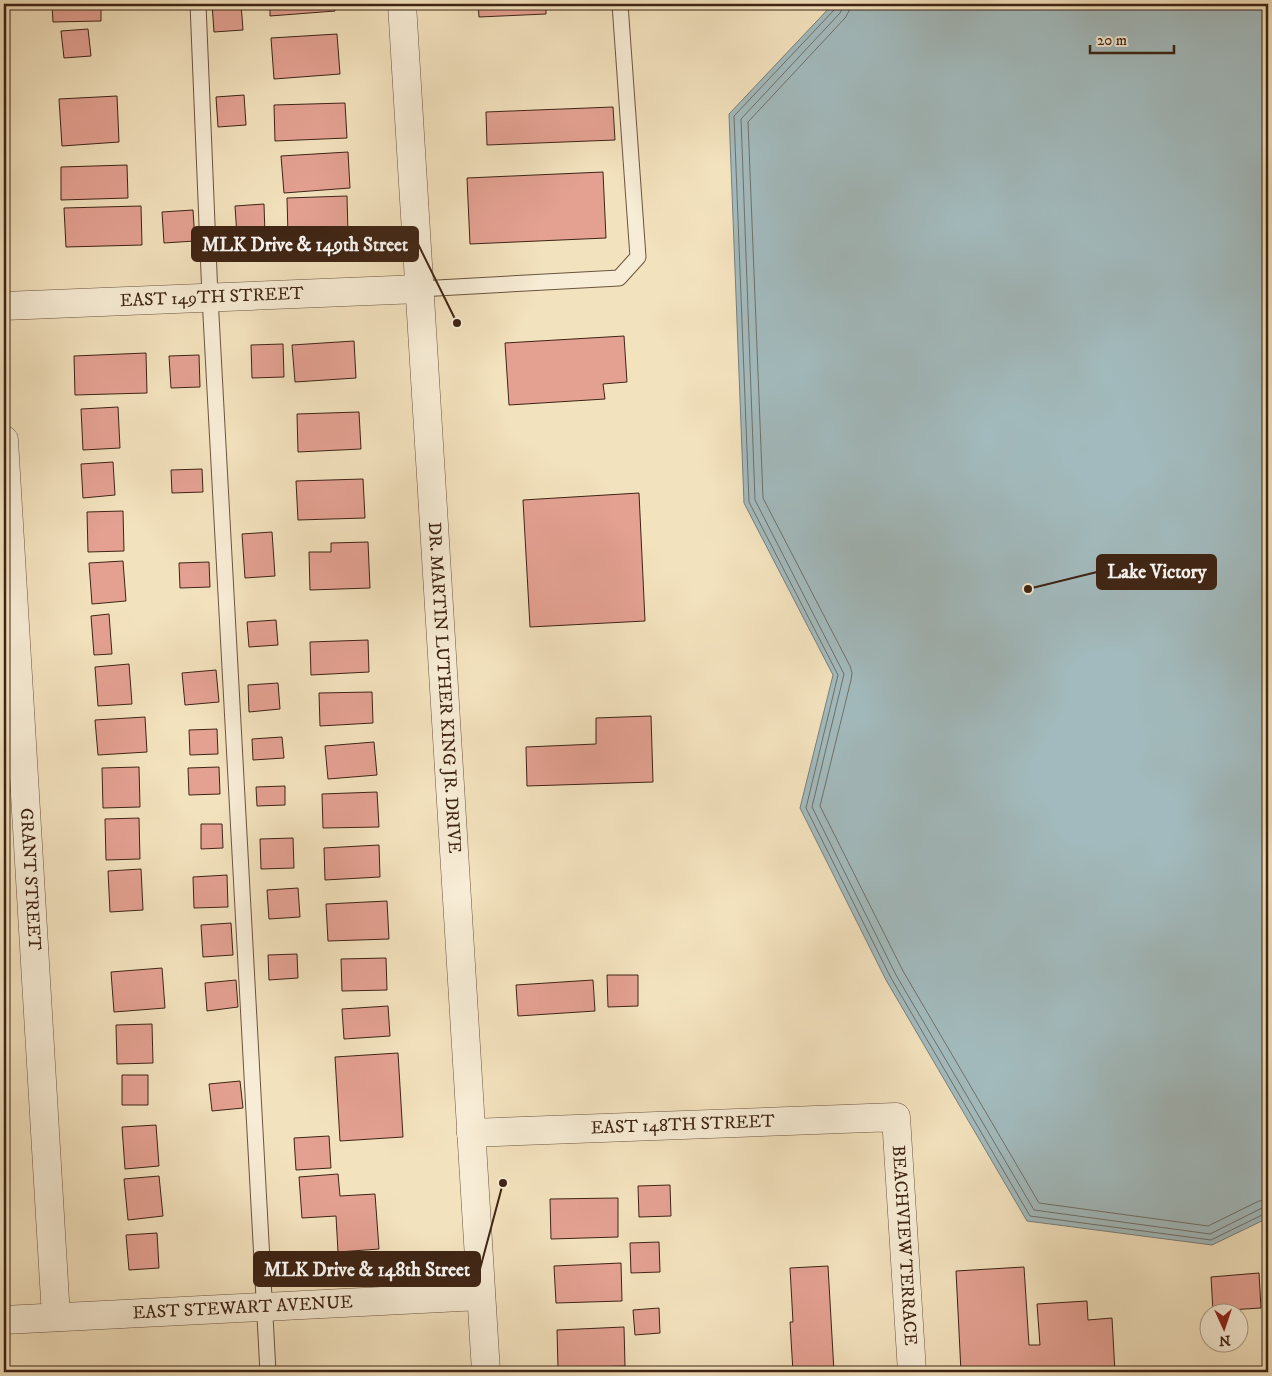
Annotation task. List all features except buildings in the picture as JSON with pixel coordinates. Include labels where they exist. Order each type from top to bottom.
[{"type":"street","name":"DR. MARTIN LUTHER KING JR. DRIVE","points":[[402,4],[486,1372]]},
{"type":"street","name":"EAST 149TH STREET","points":[[4,306],[419,289]]},
{"type":"street","name":"GRANT STREET","points":[[4,440],[56,1318]]},
{"type":"street","name":"EAST 148TH STREET","points":[[471,1133],[896,1117]]},
{"type":"street","name":"BEACHVIEW TERRACE","points":[[896,1117],[912,1372]]},
{"type":"street","name":"EAST STEWART AVENUE","points":[[4,1320],[481,1296]]},
{"type":"lane","points":[[198,4],[210,297],[268,1372]]},
{"type":"lane","points":[[419,289],[619,278],[638,257],[620,4]]},
{"type":"water","points":[[833,4],[1268,4],[1268,1218],[1212,1245],[1027,1221],[886,980],[800,808],[833,675],[744,503],[729,114]]},
{"type":"place","name":"MLK Drive & 149th Street","points":[[457,323]]},
{"type":"place","name":"Lake Victory","points":[[1028,589]]},
{"type":"place","name":"MLK Drive & 148th Street","points":[[503,1183]]}]
